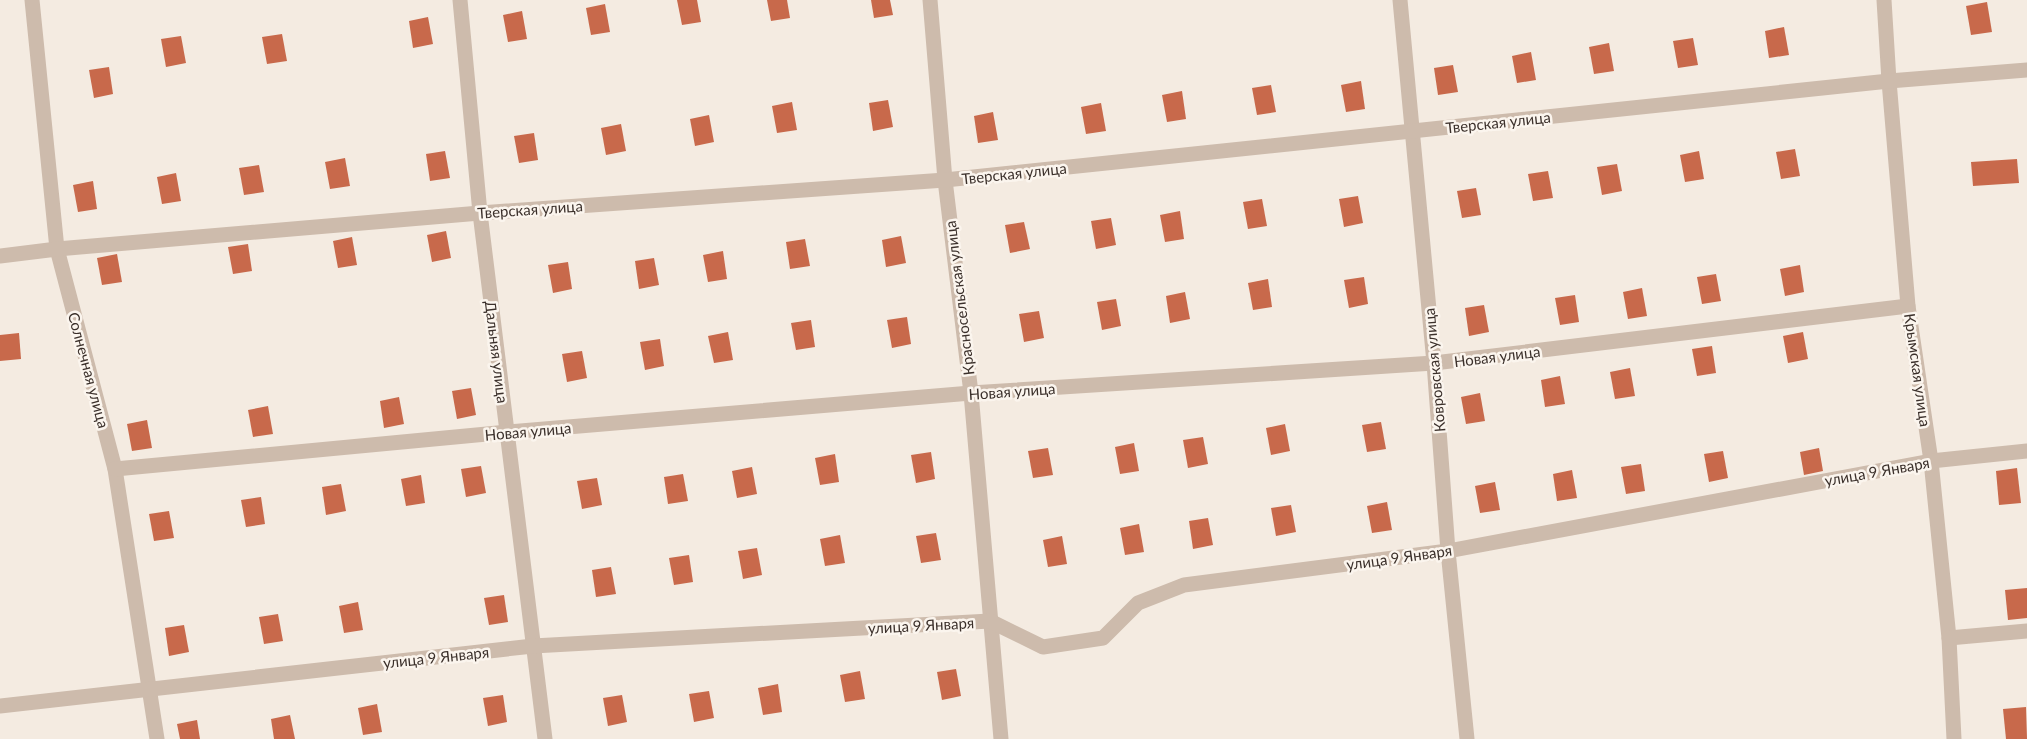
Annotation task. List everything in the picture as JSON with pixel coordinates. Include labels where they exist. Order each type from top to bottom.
[{"type":"street","name":"Солнечная улица","points":[[32,0],[57,249],[116,469],[157,739]]},
{"type":"street","name":"Дальняя улица","points":[[460,0],[480,213],[544,739]]},
{"type":"street","name":"Красносельская улица","points":[[930,0],[945,180],[970,393],[1001,739]]},
{"type":"street","name":"Ковровская улица","points":[[1400,0],[1434,363],[1448,551],[1467,739]]},
{"type":"street","name":"Крымская улица","points":[[1884,0],[1908,306],[1931,461],[1949,638],[1954,739]]},
{"type":"street","name":"Тверская улица","points":[[0,256],[57,249],[480,213],[945,180],[1889,81],[2027,70]]},
{"type":"street","name":"Новая улица","points":[[116,469],[508,432],[970,393],[1434,363],[1908,306]]},
{"type":"street","name":"улица 9 Января","points":[[0,706],[533,646],[990,621],[1043,647],[1103,638],[1138,603],[1184,585],[1448,551],[1931,461],[2027,451]]},
{"type":"street","points":[[1949,638],[2027,631]]},
{"type":"building","points":[[677,0],[697,0],[701,22],[682,25]]},
{"type":"building","points":[[767,0],[787,0],[790,18],[771,21]]},
{"type":"building","points":[[871,0],[890,0],[893,15],[874,18]]},
{"type":"building","points":[[1987,2],[1992,32],[1971,35],[1966,6]]},
{"type":"building","points":[[605,4],[610,32],[591,35],[586,8]]},
{"type":"building","points":[[522,11],[527,39],[508,42],[503,15]]},
{"type":"building","points":[[428,17],[433,44],[413,48],[409,21]]},
{"type":"building","points":[[1784,27],[1789,55],[1769,58],[1765,31]]},
{"type":"building","points":[[282,34],[287,61],[267,64],[262,37]]},
{"type":"building","points":[[181,36],[186,63],[166,67],[161,39]]},
{"type":"building","points":[[1693,38],[1698,65],[1678,68],[1673,41]]},
{"type":"building","points":[[1609,43],[1614,71],[1594,74],[1589,47]]},
{"type":"building","points":[[1531,52],[1536,80],[1517,83],[1512,56]]},
{"type":"building","points":[[1453,65],[1458,92],[1438,95],[1434,68]]},
{"type":"building","points":[[109,67],[113,94],[94,98],[89,70]]},
{"type":"building","points":[[1361,81],[1365,109],[1346,112],[1341,85]]},
{"type":"building","points":[[1271,85],[1276,112],[1257,115],[1252,88]]},
{"type":"building","points":[[1182,91],[1186,119],[1167,122],[1162,95]]},
{"type":"building","points":[[888,100],[893,127],[873,131],[869,103]]},
{"type":"building","points":[[792,102],[797,130],[777,133],[772,106]]},
{"type":"building","points":[[1101,103],[1106,131],[1086,134],[1081,107]]},
{"type":"building","points":[[993,112],[998,140],[978,143],[974,116]]},
{"type":"building","points":[[709,115],[714,142],[695,146],[690,119]]},
{"type":"building","points":[[621,124],[626,151],[606,155],[601,128]]},
{"type":"building","points":[[534,133],[538,160],[519,163],[514,136]]},
{"type":"building","points":[[1795,149],[1800,176],[1781,179],[1776,152]]},
{"type":"building","points":[[445,151],[450,178],[430,181],[426,154]]},
{"type":"building","points":[[1699,151],[1704,179],[1685,182],[1680,155]]},
{"type":"building","points":[[345,158],[350,186],[330,189],[325,162]]},
{"type":"building","points":[[2017,159],[2019,183],[1973,186],[1971,162]]},
{"type":"building","points":[[1617,164],[1622,191],[1602,195],[1597,167]]},
{"type":"building","points":[[259,165],[264,192],[244,195],[239,168]]},
{"type":"building","points":[[1548,171],[1553,198],[1533,201],[1528,174]]},
{"type":"building","points":[[176,173],[181,201],[162,204],[157,177]]},
{"type":"building","points":[[93,181],[97,209],[78,212],[73,185]]},
{"type":"building","points":[[1476,188],[1481,215],[1462,218],[1457,191]]},
{"type":"building","points":[[1358,196],[1363,223],[1344,227],[1339,199]]},
{"type":"building","points":[[1262,199],[1267,226],[1248,229],[1243,202]]},
{"type":"building","points":[[1180,211],[1184,239],[1165,242],[1160,215]]},
{"type":"building","points":[[1111,218],[1116,245],[1096,249],[1091,221]]},
{"type":"building","points":[[1024,222],[1030,249],[1010,253],[1005,225]]},
{"type":"building","points":[[446,231],[451,258],[432,262],[427,235]]},
{"type":"building","points":[[901,236],[906,263],[886,267],[882,240]]},
{"type":"building","points":[[352,237],[357,265],[338,268],[333,241]]},
{"type":"building","points":[[805,239],[810,266],[790,269],[786,242]]},
{"type":"building","points":[[248,244],[252,271],[233,274],[228,247]]},
{"type":"building","points":[[723,251],[727,279],[708,282],[703,255]]},
{"type":"building","points":[[117,254],[122,282],[102,285],[97,258]]},
{"type":"building","points":[[654,258],[659,285],[639,289],[635,261]]},
{"type":"building","points":[[568,262],[572,289],[553,293],[548,265]]},
{"type":"building","points":[[1800,265],[1804,292],[1785,296],[1780,269]]},
{"type":"building","points":[[1716,274],[1721,301],[1702,304],[1697,277]]},
{"type":"building","points":[[1364,277],[1368,304],[1349,308],[1344,280]]},
{"type":"building","points":[[1268,279],[1272,307],[1253,310],[1248,283]]},
{"type":"building","points":[[1642,288],[1647,316],[1628,319],[1623,292]]},
{"type":"building","points":[[1185,292],[1190,319],[1170,323],[1166,296]]},
{"type":"building","points":[[1575,295],[1579,322],[1560,325],[1555,298]]},
{"type":"building","points":[[1116,299],[1121,326],[1102,330],[1097,302]]},
{"type":"building","points":[[1484,305],[1489,332],[1469,336],[1465,308]]},
{"type":"building","points":[[1039,311],[1044,338],[1024,342],[1019,314]]},
{"type":"building","points":[[907,317],[911,344],[892,348],[887,320]]},
{"type":"building","points":[[811,320],[815,347],[796,350],[791,323]]},
{"type":"building","points":[[728,332],[733,360],[714,363],[708,336]]},
{"type":"building","points":[[1803,332],[1808,359],[1788,363],[1783,336]]},
{"type":"building","points":[[19,333],[21,359],[0,361],[0,335]]},
{"type":"building","points":[[660,339],[664,366],[645,370],[640,342]]},
{"type":"building","points":[[1712,346],[1716,373],[1697,376],[1692,349]]},
{"type":"building","points":[[582,351],[587,378],[567,382],[562,354]]},
{"type":"building","points":[[1630,368],[1635,396],[1615,399],[1610,372]]},
{"type":"building","points":[[1560,376],[1565,404],[1545,407],[1541,380]]},
{"type":"building","points":[[471,388],[476,415],[457,419],[452,391]]},
{"type":"building","points":[[1480,393],[1485,421],[1466,424],[1461,397]]},
{"type":"building","points":[[399,397],[404,424],[384,428],[380,401]]},
{"type":"building","points":[[268,406],[273,434],[253,437],[248,410]]},
{"type":"building","points":[[147,420],[152,448],[132,451],[127,424]]},
{"type":"building","points":[[1381,422],[1386,449],[1367,452],[1362,425]]},
{"type":"building","points":[[1285,424],[1290,451],[1271,455],[1266,428]]},
{"type":"building","points":[[1203,437],[1208,464],[1188,468],[1183,440]]},
{"type":"building","points":[[1134,443],[1139,471],[1120,474],[1115,447]]},
{"type":"building","points":[[1048,448],[1053,475],[1033,478],[1028,451]]},
{"type":"building","points":[[1819,448],[1823,471],[1804,475],[1800,452]]},
{"type":"building","points":[[1723,451],[1728,478],[1709,482],[1704,454]]},
{"type":"building","points":[[931,452],[935,479],[916,483],[911,455]]},
{"type":"building","points":[[835,454],[839,482],[820,485],[815,458]]},
{"type":"building","points":[[1641,464],[1645,491],[1626,494],[1621,467]]},
{"type":"building","points":[[481,466],[486,493],[466,497],[461,469]]},
{"type":"building","points":[[752,467],[757,494],[737,498],[732,471]]},
{"type":"building","points":[[2017,468],[2021,503],[1999,505],[1996,471]]},
{"type":"building","points":[[1572,470],[1577,498],[1557,501],[1553,474]]},
{"type":"building","points":[[683,474],[688,501],[668,504],[664,477]]},
{"type":"building","points":[[421,475],[425,503],[406,506],[401,479]]},
{"type":"building","points":[[597,478],[602,505],[582,509],[577,481]]},
{"type":"building","points":[[1495,482],[1500,510],[1480,513],[1475,486]]},
{"type":"building","points":[[341,484],[346,511],[326,515],[322,487]]},
{"type":"building","points":[[261,497],[265,524],[246,527],[241,500]]},
{"type":"building","points":[[1387,502],[1392,530],[1372,533],[1367,506]]},
{"type":"building","points":[[1291,505],[1296,532],[1276,536],[1271,508]]},
{"type":"building","points":[[169,511],[174,538],[154,541],[149,514]]},
{"type":"building","points":[[1208,518],[1213,545],[1193,549],[1189,521]]},
{"type":"building","points":[[1139,524],[1144,552],[1125,555],[1120,528]]},
{"type":"building","points":[[936,533],[941,560],[921,563],[916,536]]},
{"type":"building","points":[[840,535],[845,563],[825,566],[820,539]]},
{"type":"building","points":[[1062,536],[1067,564],[1048,567],[1043,540]]},
{"type":"building","points":[[757,548],[762,575],[743,579],[738,551]]},
{"type":"building","points":[[689,555],[693,582],[674,585],[669,558]]},
{"type":"building","points":[[611,567],[616,594],[596,597],[592,570]]},
{"type":"building","points":[[2027,588],[2027,618],[2008,620],[2005,590]]},
{"type":"building","points":[[504,595],[508,622],[489,625],[484,598]]},
{"type":"building","points":[[358,602],[363,630],[344,633],[339,606]]},
{"type":"building","points":[[278,614],[283,641],[264,644],[259,617]]},
{"type":"building","points":[[184,625],[189,652],[169,656],[165,628]]},
{"type":"building","points":[[956,669],[961,696],[942,700],[937,672]]},
{"type":"building","points":[[860,671],[865,699],[845,702],[840,675]]},
{"type":"building","points":[[778,684],[782,712],[763,715],[758,688]]},
{"type":"building","points":[[709,691],[714,718],[694,722],[689,694]]},
{"type":"building","points":[[503,695],[507,722],[488,726],[483,698]]},
{"type":"building","points":[[622,695],[627,722],[608,726],[603,698]]},
{"type":"building","points":[[377,704],[382,732],[363,735],[358,708]]},
{"type":"building","points":[[2026,707],[2027,739],[2006,739],[2003,709]]},
{"type":"building","points":[[290,715],[295,739],[274,739],[271,719]]},
{"type":"building","points":[[197,720],[200,739],[180,739],[177,724]]}]
